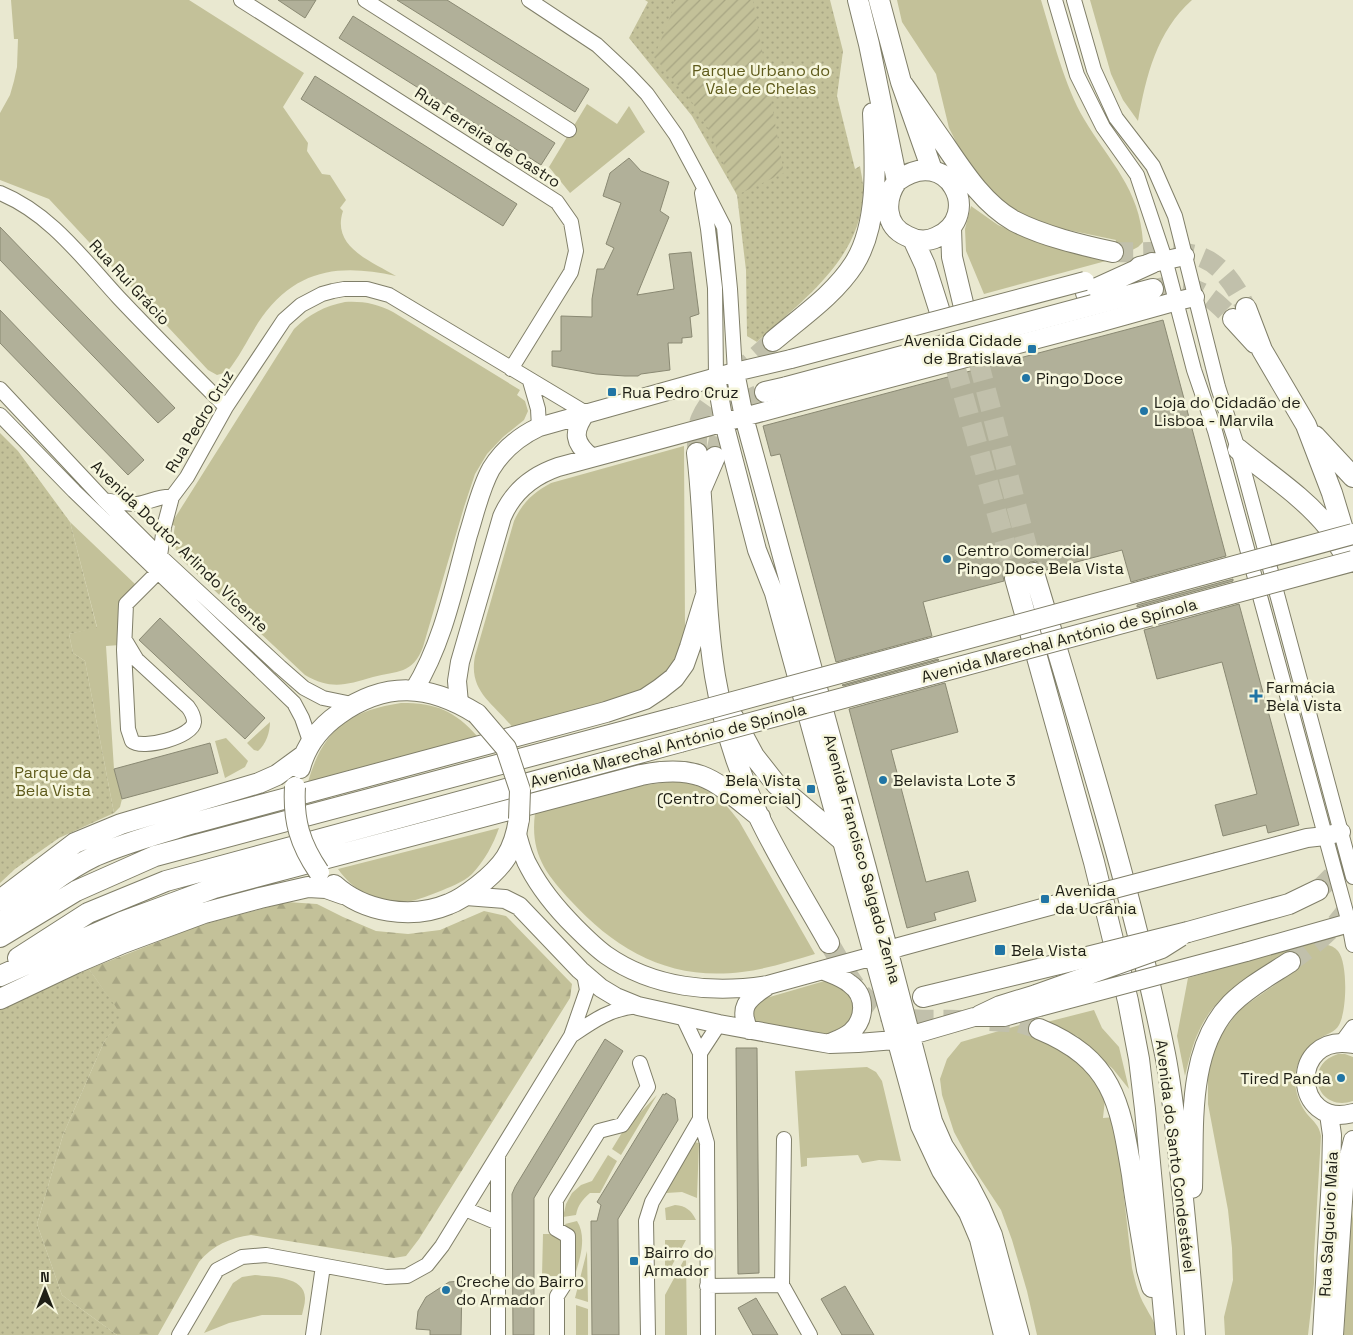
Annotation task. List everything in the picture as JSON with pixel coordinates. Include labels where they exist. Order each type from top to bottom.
[{"type":"highway","points":[[858,0],[897,181]]},
{"type":"highway","points":[[879,0],[901,82],[932,170]]},
{"type":"highway","points":[[773,341],[826,296],[841,280],[854,263],[865,239],[874,187],[869,44]]},
{"type":"highway","points":[[901,82],[961,168],[981,194],[996,208],[1014,220],[1033,228],[1088,247],[1113,252]]},
{"type":"highway","points":[[920,169],[932,170],[943,175],[952,184],[957,194],[959,206],[957,218],[950,228],[934,239],[913,239],[900,231],[890,219],[888,199],[891,189],[907,173],[920,169]]},
{"type":"highway","points":[[950,228],[952,257],[963,303]]},
{"type":"highway","points":[[913,239],[925,266],[939,309]]},
{"type":"highway","points":[[1090,301],[1159,261]]},
{"type":"highway","points":[[765,392],[790,396],[856,356],[1090,301],[1153,289]]},
{"type":"highway","points":[[1240,314],[1306,425],[1332,493],[1353,561]]},
{"type":"highway","points":[[1306,425],[1353,477]]},
{"type":"highway","points":[[1238,449],[1312,510],[1328,527],[1353,569]]},
{"type":"highway","points":[[706,455],[702,489],[706,595],[715,676],[731,742],[760,817],[829,943]]},
{"type":"highway","name":"Avenida Marechal António de Spínola","points":[[0,937],[76,891],[155,856],[1353,534]]},
{"type":"highway","name":"Avenida Marechal António de Spínola","points":[[0,971],[21,955],[88,913],[166,880],[1353,561]]},
{"type":"highway","name":"Avenida do Santo Condestável","points":[[1166,1335],[1146,1109],[1130,1010],[1025,576],[1122,868],[1138,934],[1165,1056],[1173,1106],[1190,1255],[1196,1335]]},
{"type":"highway","points":[[0,923],[54,881],[76,867],[94,857],[135,841],[204,820],[606,712],[645,699],[674,678],[684,664],[706,595]]},
{"type":"highway","points":[[715,676],[735,723],[764,769],[788,795],[842,840]]},
{"type":"highway","points":[[0,900],[75,843],[121,824],[259,783],[277,775],[306,749],[327,722],[363,698],[388,691],[414,690],[437,694],[459,703],[477,714],[506,748],[520,790],[518,827],[508,855],[497,870],[466,896],[448,905],[420,912],[388,912],[356,901],[344,894],[319,872],[300,839],[295,818],[295,787],[306,749]]},
{"type":"highway","points":[[0,976],[122,922],[214,888],[640,775],[670,770],[698,774],[721,786],[760,817]]},
{"type":"highway","points":[[0,999],[123,942],[204,913],[308,887],[326,888],[344,894]]},
{"type":"highway","points":[[923,997],[1230,921],[1289,904],[1318,890]]},
{"type":"highway","points":[[1190,1255],[1196,1087],[1204,1050],[1219,1019],[1231,1004],[1247,990],[1290,962]]},
{"type":"highway","points":[[1039,1029],[1062,1039],[1080,1052],[1096,1067],[1114,1093],[1125,1134],[1147,1270],[1166,1335]]},
{"type":"main road","points":[[1159,261],[1185,256]]},
{"type":"main road","points":[[414,690],[426,671],[440,633],[476,510],[489,474],[497,461],[528,432],[539,427],[716,377],[791,359],[1090,301],[1176,301],[1195,297]]},
{"type":"main road","points":[[459,703],[458,682],[460,662],[506,508],[517,492],[534,477],[591,457],[744,417],[790,396],[1090,301]]},
{"type":"main road","name":"Avenida Francisco Salgado Zenha","points":[[735,372],[744,417],[903,1038],[920,1126],[940,1171],[968,1214],[979,1239],[1004,1335]]},
{"type":"main road","name":"Avenida Francisco Salgado Zenha","points":[[716,377],[724,423],[757,550],[774,594],[842,840],[880,954]]},
{"type":"main road","points":[[586,414],[578,424],[576,437],[581,449],[591,457]]},
{"type":"main road","points":[[518,827],[528,865],[544,892],[594,945],[619,963],[649,977],[684,986],[719,989],[751,988],[768,985],[1058,904],[1308,838],[1333,834]]},
{"type":"main road","points":[[466,896],[505,899],[519,906],[584,974],[616,997],[638,1006],[683,1017],[830,1044],[903,1038],[974,1017],[1004,1017],[1037,1001],[1162,949],[1188,932]]},
{"type":"main road","points":[[1037,1001],[1246,952],[1351,922]]},
{"type":"main road","points":[[822,970],[850,984],[858,992],[862,1002],[862,1015],[856,1026],[851,1032],[830,1044]]},
{"type":"main road","points":[[749,1030],[744,1019],[746,1004],[753,995],[768,985]]},
{"type":"main road","name":"Avenida Francisco Salgado Zenha","points":[[903,1038],[944,1146],[977,1199],[993,1235],[1020,1335]]},
{"type":"main road","points":[[1347,1043],[1329,1044],[1318,1051],[1309,1060],[1305,1073],[1305,1085],[1309,1098],[1329,1114],[1342,1116],[1353,1113]]},
{"type":"main road","name":"Rua Salgueiro Maia","points":[[1322,1335],[1331,1178],[1332,1135],[1329,1114]]},
{"type":"main road","name":"Rua Salgueiro Maia","points":[[1334,1335],[1345,1172],[1353,1140]]},
{"type":"street","name":"Rua Ferreira de Castro","points":[[241,0],[557,202],[570,222],[576,251],[571,272],[511,369]]},
{"type":"street","points":[[365,0],[569,130]]},
{"type":"street","points":[[529,0],[597,45],[647,94],[676,135],[724,227],[735,372]]},
{"type":"street","points":[[1056,0],[1077,75],[1102,127],[1137,176],[1159,261],[1176,301],[1194,370],[1216,431],[1333,834],[1353,878]]},
{"type":"street","points":[[1074,0],[1094,70],[1116,118],[1153,166],[1176,216],[1218,388],[1238,449],[1333,834],[1351,922],[1353,946]]},
{"type":"street","points":[[699,178],[708,229],[715,288],[716,377]]},
{"type":"street","name":"Rua Rui Grácio","points":[[0,192],[27,208],[58,231],[120,299],[226,407]]},
{"type":"street","name":"Rua Pedro Cruz","points":[[160,556],[164,527],[172,497],[187,477],[226,407],[277,330],[292,312],[322,294],[344,289],[367,289],[389,296],[530,381],[566,400],[586,414]]},
{"type":"street","points":[[530,381],[538,409],[539,427]]},
{"type":"street","name":"Avenida Doutor Arlindo Vicente","points":[[0,389],[104,500],[160,556],[304,688],[323,698],[352,704]]},
{"type":"street","name":"Avenida Doutor Arlindo Vicente","points":[[0,415],[74,491],[294,703],[302,718],[306,749]]},
{"type":"street","name":"Rua Pedro Cruz","points":[[104,500],[136,504],[167,496],[172,497]]},
{"type":"street","points":[[125,640],[137,660],[192,714],[194,722],[184,735],[148,744],[136,744],[130,736],[128,729],[125,640],[126,604],[158,572]]},
{"type":"street","points":[[127,695],[129,685],[134,677],[144,673],[154,676]]},
{"type":"street","points":[[180,1335],[217,1270],[242,1257],[266,1255],[386,1277],[407,1276],[427,1265],[442,1246],[570,1036],[587,990],[584,974]]},
{"type":"street","points":[[570,1036],[609,1012],[638,1006]]},
{"type":"street","points":[[683,1017],[700,1053],[700,1119],[707,1143],[708,1335]]},
{"type":"street","points":[[700,1053],[719,1024]]},
{"type":"street","points":[[1347,1043],[1353,1028]]},
{"type":"street","points":[[557,1335],[557,1296],[568,1279],[568,1236],[556,1229],[556,1200],[599,1131],[622,1125],[648,1087],[640,1063]]},
{"type":"street","points":[[648,1335],[646,1221],[652,1202],[700,1119]]},
{"type":"street","points":[[784,1139],[782,1285],[810,1335]]},
{"type":"street","points":[[498,1154],[498,1335]]},
{"type":"street","points":[[465,1209],[498,1223]]},
{"type":"street","points":[[313,1335],[323,1266]]},
{"type":"street","points":[[708,1286],[782,1285]]},
{"type":"green space","points":[[11,0],[189,0],[304,73],[283,107],[308,143],[307,151],[322,174],[330,175],[346,200],[340,208],[343,211],[341,224],[343,234],[348,243],[365,258],[396,276],[357,270],[322,274],[306,279],[290,288],[262,317],[227,372],[217,375],[208,370],[49,199],[0,180],[0,113],[10,95],[17,67],[18,39],[14,39]]},
{"type":"green space","name":"Parque Urbano do Vale de Chelas","points":[[645,0],[830,0],[843,51],[837,96],[855,169],[860,166],[863,182],[860,216],[852,238],[841,258],[826,277],[757,342],[747,336],[746,270],[737,195],[692,116],[629,38],[648,2]]},
{"type":"green space","points":[[674,0],[753,0],[784,173],[737,195],[706,124],[690,99],[654,57],[672,12]]},
{"type":"green space","points":[[897,0],[1041,0],[1060,61],[1077,106],[1122,176],[1136,206],[1141,223],[1143,242],[1138,247],[1117,258],[984,294],[966,251],[965,229],[971,206],[998,225],[1031,239],[1113,252],[1116,240],[1049,226],[1005,206],[972,173],[949,128],[936,74],[902,22]]},
{"type":"green space","points":[[1090,0],[1192,0],[1170,26],[1155,55],[1149,71],[1138,121],[1123,100],[1111,74]]},
{"type":"green space","points":[[587,104],[617,124],[629,106],[645,132],[570,193],[549,167]]},
{"type":"green space","points":[[345,302],[370,304],[393,312],[520,390],[517,395],[525,401],[528,411],[524,420],[503,437],[487,454],[475,474],[419,656],[409,667],[403,670],[339,685],[323,683],[305,675],[183,561],[174,545],[175,526],[171,524],[294,329],[318,311]]},
{"type":"green space","name":"Parque da Bela Vista","points":[[0,433],[18,451],[70,522],[97,628],[69,634],[73,653],[85,661],[114,813],[59,838],[15,869],[0,883]]},
{"type":"green space","points":[[684,446],[685,629],[672,663],[650,685],[637,692],[605,703],[513,728],[484,696],[475,679],[474,668],[475,656],[517,515],[529,499],[551,483]]},
{"type":"green space","points":[[70,522],[135,584],[122,601],[120,645],[106,646],[114,769],[122,799],[120,807],[114,813],[85,661],[73,653],[69,634],[97,627]]},
{"type":"green space","points":[[401,703],[413,703],[444,710],[461,720],[478,737],[308,782],[321,749],[340,726],[366,711]]},
{"type":"green space","points":[[270,722],[268,734],[261,748],[258,751],[254,750],[247,743]]},
{"type":"green space","points":[[226,738],[248,761],[245,767],[225,778],[215,741]]},
{"type":"green space","points":[[676,781],[696,786],[712,794],[726,805],[739,821],[815,954],[770,967],[742,972],[716,974],[691,972],[668,967],[626,948],[607,934],[571,901],[554,881],[537,851],[534,827],[535,813],[638,786]]},
{"type":"green space","points":[[499,828],[488,852],[472,874],[451,886],[413,901],[388,901],[371,897],[356,888],[338,869]]},
{"type":"green space","points":[[287,902],[317,904],[376,931],[408,934],[440,930],[484,911],[506,916],[572,984],[570,998],[419,1239],[406,1256],[394,1258],[251,1235],[236,1238],[222,1243],[199,1262],[158,1335],[117,1335],[62,1295],[37,1224],[63,1135],[104,1042],[122,1017],[89,969],[198,926]]},
{"type":"green space","points":[[1310,943],[1329,945],[1338,951],[1344,966],[1345,999],[1339,1025],[1308,1048],[1299,1061],[1295,1077],[1301,1104],[1318,1126],[1321,1136],[1314,1283],[1308,1335],[1225,1335],[1224,1317],[1233,1280],[1232,1248],[1228,1210],[1208,1104],[1208,1068],[1219,1038],[1239,1010],[1296,970],[1285,954],[1248,977],[1225,996],[1206,1018],[1199,1031],[1185,1076],[1177,1036],[1188,978]]},
{"type":"green space","points":[[89,969],[123,1017],[104,1042],[63,1135],[37,1224],[62,1295],[117,1335],[0,1335],[0,1010]]},
{"type":"green space","points":[[828,980],[835,981],[856,999],[853,1022],[832,1035],[754,1021],[750,1008],[759,1000]]},
{"type":"green space","points":[[1094,1010],[1102,1028],[1119,1047],[1129,1089],[1113,1069],[1077,1036],[1043,1023]]},
{"type":"green space","points":[[1030,1022],[1037,1024],[1032,1036],[1044,1040],[1071,1056],[1091,1075],[1105,1099],[1103,1118],[1115,1117],[1132,1268],[1140,1297],[1154,1323],[1156,1335],[1037,1335],[1027,1291],[1001,1210],[974,1169],[954,1132],[942,1095],[940,1079],[947,1059],[961,1042]]},
{"type":"green space","points":[[1338,1054],[1353,1057],[1353,1101],[1341,1103],[1330,1100],[1318,1086],[1317,1077],[1320,1068],[1327,1060]]},
{"type":"green space","points":[[867,1067],[876,1072],[882,1081],[901,1161],[879,1160],[862,1163],[858,1155],[807,1158],[807,1166],[801,1167],[795,1071]]},
{"type":"green space","points":[[657,1095],[621,1155],[612,1149],[623,1131]]},
{"type":"green space","points":[[694,1142],[699,1143],[697,1198],[682,1192],[666,1193]]},
{"type":"green space","points":[[608,1155],[617,1161],[600,1193],[590,1193],[581,1203],[576,1215],[563,1217],[566,1204],[572,1193],[581,1185],[592,1181]]},
{"type":"green space","points":[[1349,1193],[1353,1219],[1353,1335],[1344,1335]]},
{"type":"green space","points":[[675,1205],[688,1209],[696,1220],[666,1220],[665,1208]]},
{"type":"green space","points":[[577,1221],[582,1237],[582,1245],[579,1263],[571,1288],[573,1235],[565,1224]]},
{"type":"green space","points":[[543,1234],[562,1234],[562,1276],[542,1276]]},
{"type":"green space","points":[[665,1240],[686,1240],[665,1278]]},
{"type":"green space","points":[[587,1251],[588,1302],[575,1298]]},
{"type":"green space","points":[[686,1256],[687,1335],[665,1335],[665,1295]]},
{"type":"green space","points":[[255,1275],[278,1277],[300,1286],[304,1291],[305,1299],[302,1315],[262,1315],[229,1323],[204,1333],[233,1283],[242,1277]]},
{"type":"green space","points":[[576,1305],[588,1309],[588,1335],[576,1335]]},
{"type":"building","points":[[278,0],[316,0],[305,18]]},
{"type":"building","points":[[397,0],[447,0],[589,89],[575,112]]},
{"type":"building","points":[[353,16],[555,143],[541,165],[339,38]]},
{"type":"building","points":[[315,76],[517,204],[503,226],[301,99]]},
{"type":"building","points":[[629,158],[641,171],[669,182],[660,211],[669,217],[637,295],[674,289],[669,254],[691,252],[699,314],[690,317],[692,337],[682,338],[682,343],[668,343],[670,370],[638,376],[625,376],[596,374],[552,366],[552,351],[561,351],[561,316],[592,317],[592,299],[597,269],[604,269],[614,248],[606,244],[621,203],[603,196],[610,173]]},
{"type":"building","points":[[0,227],[175,408],[158,423],[0,260]]},
{"type":"building","points":[[0,310],[144,460],[128,475],[0,343]]},
{"type":"building","name":"Centro Comercial Pingo Doce Bela Vista","points":[[1163,320],[1226,556],[1131,582],[1122,550],[1046,570],[1036,561],[1030,562],[1023,569],[1012,566],[1006,570],[1003,576],[1004,581],[923,602],[932,636],[836,662],[780,454],[771,456],[763,426]]},
{"type":"building","points":[[1233,579],[1233,581],[1137,607],[1137,605]]},
{"type":"building","points":[[1239,604],[1299,825],[1268,833],[1266,825],[1223,836],[1215,805],[1257,794],[1222,662],[1157,679],[1144,630]]},
{"type":"building","points":[[160,618],[265,718],[245,739],[139,640]]},
{"type":"building","points":[[938,659],[939,660],[842,685]]},
{"type":"building","points":[[945,683],[958,732],[891,750],[926,882],[968,871],[976,901],[934,913],[936,920],[907,928],[849,709]]},
{"type":"building","points":[[210,743],[218,773],[122,799],[114,769]]},
{"type":"building","points":[[605,1039],[623,1051],[534,1198],[534,1335],[513,1335],[512,1194]]},
{"type":"building","points":[[736,1048],[757,1048],[759,1273],[738,1274]]},
{"type":"building","points":[[666,1093],[675,1099],[678,1120],[618,1219],[619,1335],[592,1335],[591,1221],[597,1221],[601,1205],[597,1202],[663,1094],[665,1095]]},
{"type":"building","name":"Creche do Bairro do Armador","points":[[462,1281],[461,1335],[430,1335],[430,1330],[416,1329],[418,1311],[426,1297],[449,1282]]},
{"type":"building","points":[[845,1286],[874,1335],[842,1335],[821,1299]]},
{"type":"building","points":[[756,1298],[778,1335],[753,1335],[738,1308]]},
{"type":"tunnel","points":[[1113,252],[1175,252],[1192,254],[1206,259],[1220,269],[1233,285],[1246,308]]},
{"type":"tunnel","points":[[1153,289],[1179,287],[1198,291],[1215,302],[1233,319]]},
{"type":"tunnel","points":[[963,303],[1034,573]]},
{"type":"tunnel","points":[[939,309],[1015,578]]},
{"type":"tunnel","points":[[697,453],[698,427],[706,408],[723,388],[773,341]]},
{"type":"tunnel","points":[[715,457],[721,432],[728,415],[742,403],[765,392]]},
{"type":"tunnel","points":[[1318,890],[1338,869],[1353,845]]},
{"type":"tunnel","points":[[1290,962],[1317,942],[1333,927],[1353,900]]},
{"type":"tunnel","points":[[829,943],[854,985],[870,1003],[880,1010],[907,1019],[961,1020]]},
{"type":"tunnel","points":[[990,1021],[1020,1023],[1039,1029]]},
{"type":"place","name":"Avenida Cidade de Bratislava","points":[[1032,349]]},
{"type":"place","name":"Pingo Doce","points":[[1026,378]]},
{"type":"place","name":"Rua Pedro Cruz","points":[[612,392]]},
{"type":"place","name":"Loja do Cidadão de Lisboa - Marvila","points":[[1144,411]]},
{"type":"place","name":"Centro Comercial Pingo Doce Bela Vista","points":[[947,559]]},
{"type":"place","name":"Farmácia Bela Vista","points":[[1256,696]]},
{"type":"place","name":"Belavista Lote 3","points":[[883,780]]},
{"type":"place","name":"Bela Vista (Centro Comercial)","points":[[811,789]]},
{"type":"place","name":"Avenida da Ucrânia","points":[[1045,899]]},
{"type":"place","name":"Bela Vista","points":[[1000,950]]},
{"type":"place","name":"Tired Panda","points":[[1341,1078]]},
{"type":"place","name":"Bairro do Armador","points":[[634,1261]]},
{"type":"place","name":"Creche do Bairro do Armador","points":[[446,1290]]}]
